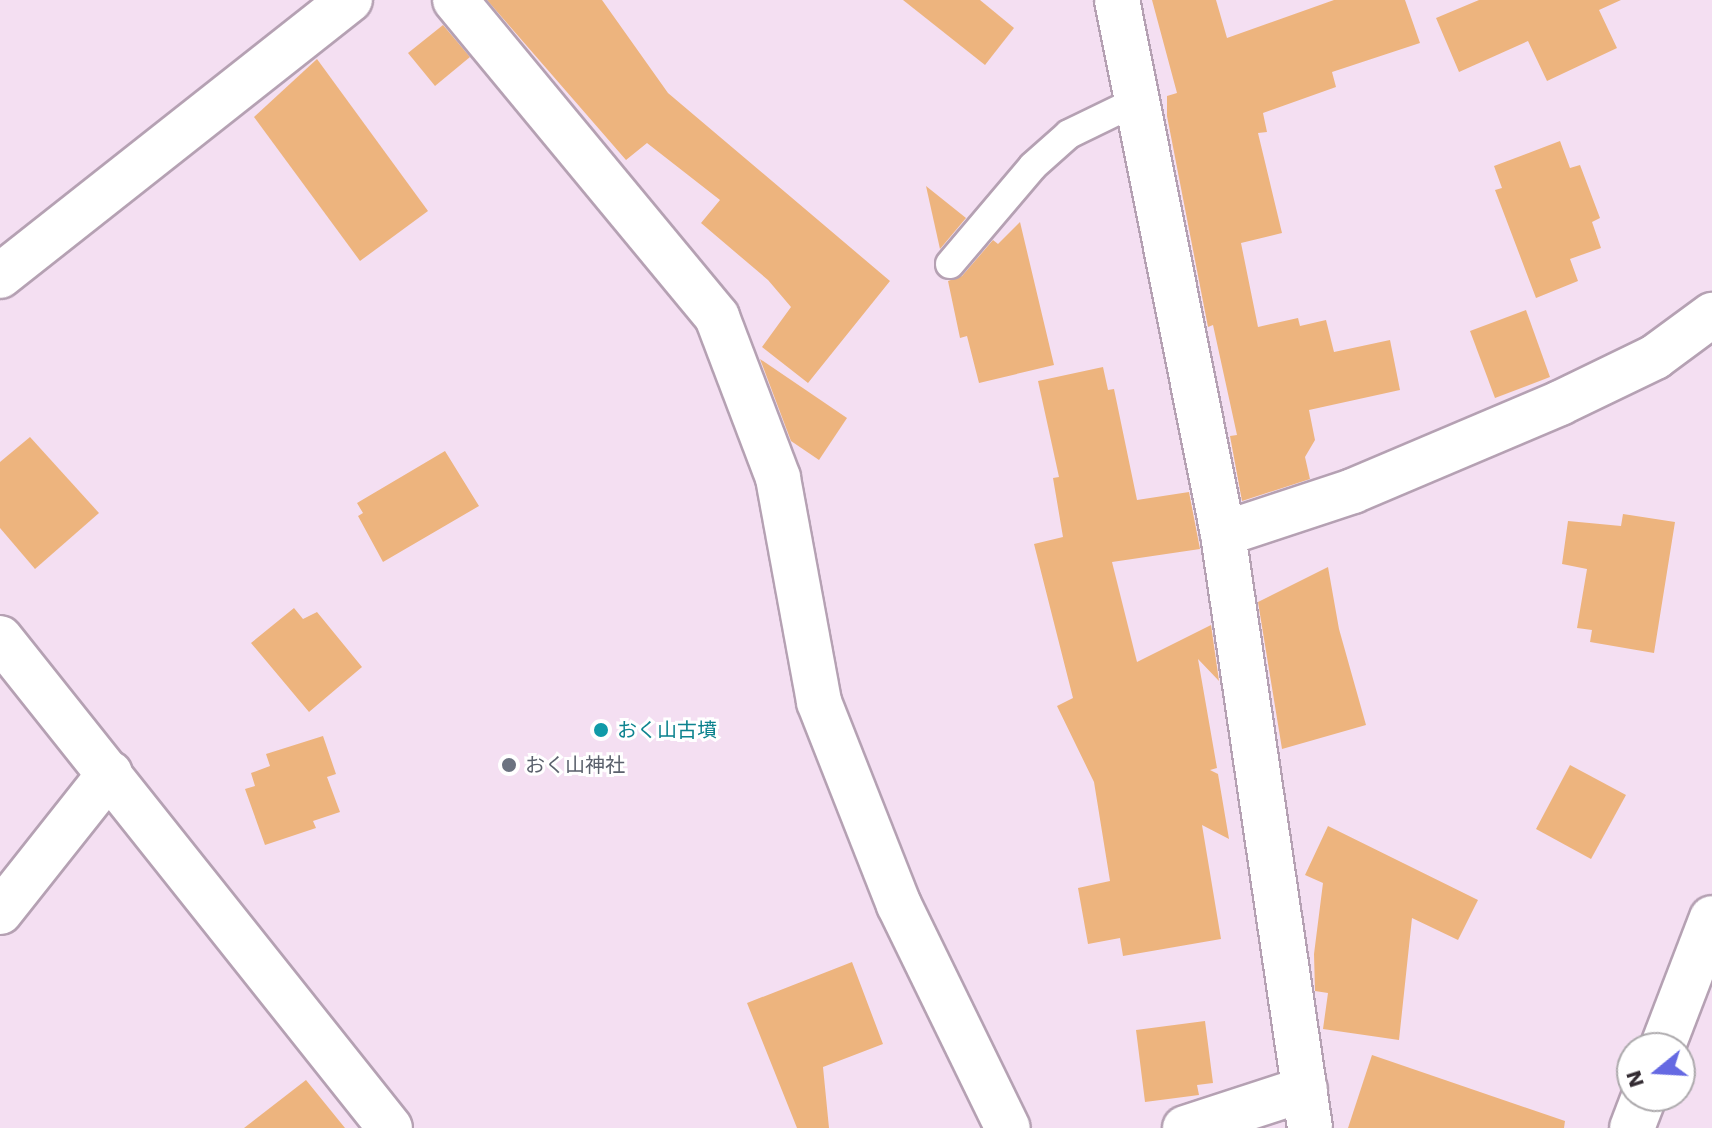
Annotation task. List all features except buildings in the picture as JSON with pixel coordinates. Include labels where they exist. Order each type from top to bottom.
[{"type":"main road","points":[[0,276],[350,0]]},
{"type":"main road","points":[[455,0],[717,317],[778,478],[819,702],[899,905],[1008,1128]]},
{"type":"main road","points":[[1117,0],[1223,534],[1308,1108],[1185,1128]]},
{"type":"main road","points":[[1223,534],[1353,491],[1560,403],[1655,357],[1712,315]]},
{"type":"main road","points":[[0,638],[390,1128]]},
{"type":"main road","points":[[0,912],[110,773]]},
{"type":"main road","points":[[1668,1032],[1712,918]]},
{"type":"lane","points":[[950,264],[1033,166],[1069,134],[1135,102]]},
{"type":"place","name":"おく山古墳","points":[[601,730]]},
{"type":"place","name":"おく山神社","points":[[509,765]]}]
